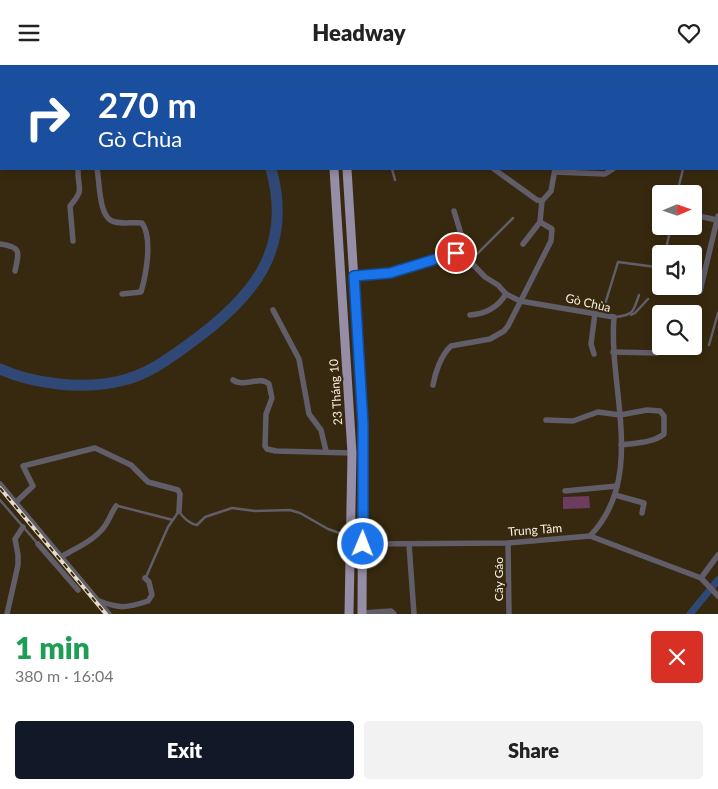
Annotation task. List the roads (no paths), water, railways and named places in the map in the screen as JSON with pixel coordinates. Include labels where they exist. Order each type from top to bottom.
[{"type":"main road","name":"23 Tháng 10","points":[[334,170],[352,453],[349,614]]},
{"type":"main road","name":"23 Tháng 10","points":[[347,170],[363,424],[362,613]]},
{"type":"main road","points":[[350,540],[363,544]]},
{"type":"street","points":[[74,241],[70,206],[78,199],[80,194],[78,170]]},
{"type":"street","points":[[98,170],[100,197],[109,218],[113,222],[142,223],[146,233],[148,252],[141,292],[122,294]]},
{"type":"street","points":[[495,170],[537,200],[542,201]]},
{"type":"street","points":[[524,244],[540,221],[542,201],[551,191],[555,170],[605,174],[612,170]]},
{"type":"street","points":[[354,276],[390,273],[449,255],[462,253],[460,234],[454,211]]},
{"type":"street","points":[[702,216],[718,218],[702,283]]},
{"type":"street","points":[[433,385],[436,372],[447,350],[451,347],[490,339],[504,331],[512,322],[520,301],[553,234],[552,229],[540,221]]},
{"type":"street","points":[[0,244],[12,245],[17,249],[15,271]]},
{"type":"street","name":"Gò Chùa","points":[[462,253],[478,271],[502,288],[506,294],[520,301],[614,317],[614,352],[621,445],[617,486],[602,524],[590,536]]},
{"type":"street","points":[[470,315],[480,314],[492,309],[500,303],[506,294]]},
{"type":"street","points":[[274,310],[299,359],[309,414],[321,430],[326,451]]},
{"type":"street","points":[[594,354],[591,344],[595,313]]},
{"type":"street","points":[[614,352],[652,353]]},
{"type":"street","points":[[233,380],[242,383],[264,381],[269,384],[272,399],[266,414],[265,446],[267,449],[276,451],[352,453]]},
{"type":"street","points":[[546,420],[572,421],[598,412],[620,415],[647,410],[660,411],[664,416],[664,435],[662,437],[655,440],[621,445]]},
{"type":"street","points":[[15,503],[33,486],[24,466],[91,447],[131,465],[144,479],[154,484],[178,490],[180,493],[179,511]]},
{"type":"street","points":[[0,484],[109,614]]},
{"type":"street","points":[[565,491],[617,486]]},
{"type":"street","points":[[614,495],[644,503],[642,513]]},
{"type":"street","points":[[61,557],[97,534],[105,526],[109,515],[116,506]]},
{"type":"street","points":[[7,614],[18,565],[15,539],[23,527]]},
{"type":"street","name":"Trung Tâm","points":[[363,544],[508,543],[590,536],[701,578]]},
{"type":"street","name":"Cây Gáo","points":[[508,543],[509,614]]},
{"type":"street","points":[[38,544],[78,590]]},
{"type":"street","points":[[409,544],[409,567],[414,614]]},
{"type":"street","points":[[718,555],[701,578],[718,596]]},
{"type":"street","points":[[97,600],[118,608],[131,607],[148,601],[152,595],[149,582],[145,578]]},
{"type":"street","points":[[362,613],[391,611],[394,614]]},
{"type":"lane","points":[[392,170],[395,180]]},
{"type":"lane","points":[[679,185],[683,170]]},
{"type":"lane","points":[[470,261],[513,218]]},
{"type":"lane","points":[[602,314],[618,262],[652,266]]},
{"type":"lane","points":[[629,315],[632,313],[639,295]]},
{"type":"lane","points":[[614,317],[635,313],[648,299]]},
{"type":"lane","points":[[709,345],[718,313]]},
{"type":"lane","points":[[0,500],[38,544]]},
{"type":"lane","points":[[116,506],[173,520]]},
{"type":"lane","points":[[145,578],[179,511],[181,515],[197,525],[205,517],[232,508],[255,511],[290,510],[300,513],[350,540]]},
{"type":"waterway","points":[[0,369],[43,382],[74,385],[106,384],[148,371],[189,344],[232,309],[249,290],[262,270],[272,248],[277,224],[277,198],[271,170]]},
{"type":"waterway","points":[[690,614],[718,580]]},
{"type":"railway","points":[[0,488],[106,614]]}]
